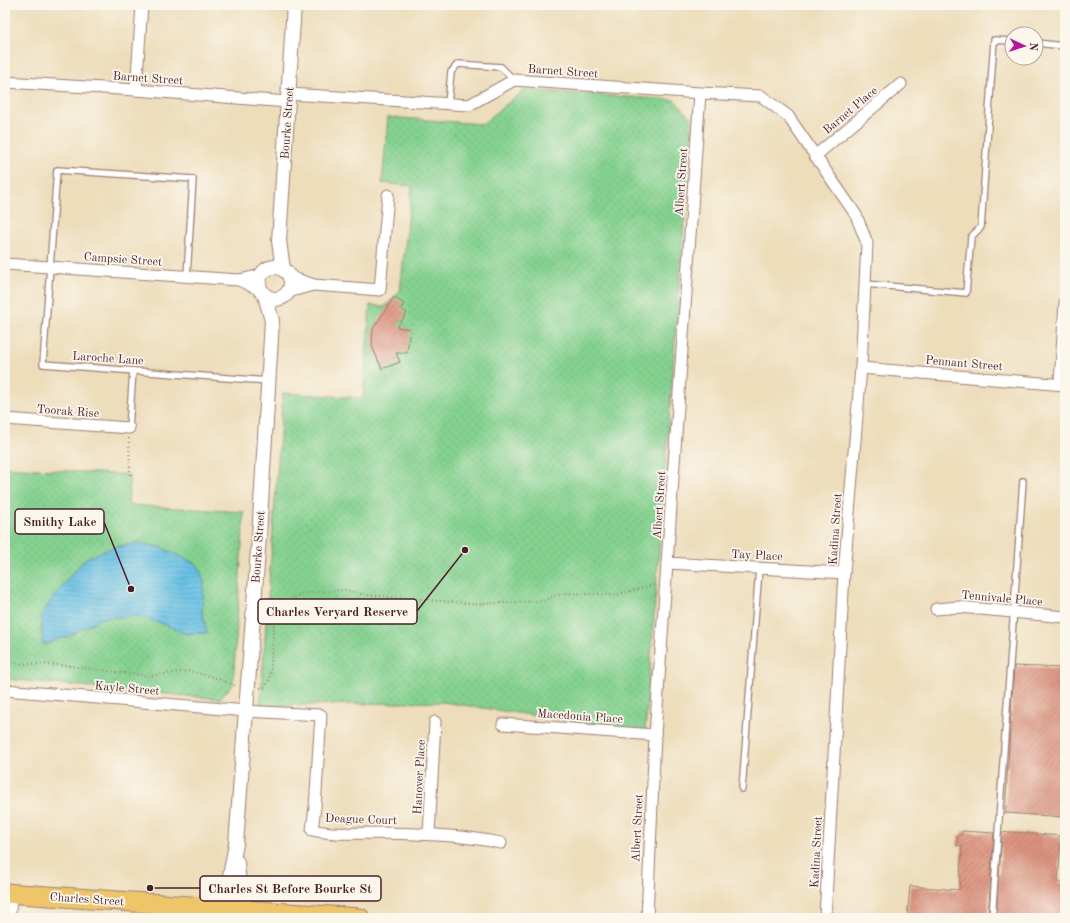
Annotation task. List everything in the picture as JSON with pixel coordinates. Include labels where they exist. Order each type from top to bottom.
[{"type":"highway","name":"Charles Street","points":[[8,894],[219,909],[293,916],[360,918]]},
{"type":"street","points":[[136,90],[142,5]]},
{"type":"street","name":"Bourke Street","points":[[286,273],[279,241],[294,5]]},
{"type":"street","name":"Barnet Street","points":[[5,82],[288,98],[469,105],[477,103],[514,80],[700,94],[761,96],[788,116],[815,156]]},
{"type":"street","name":"Barnet Place","points":[[815,156],[901,84]]},
{"type":"street","name":"Albert Street","points":[[647,918],[655,735],[700,94]]},
{"type":"street","name":"Kadina Street","points":[[815,156],[856,215],[866,244],[861,368],[844,574],[825,918]]},
{"type":"street","points":[[314,285],[275,298],[263,293],[259,283],[264,272],[274,267],[314,285],[380,290],[388,195]]},
{"type":"street","name":"Bourke Street","points":[[264,272],[272,259],[279,241]]},
{"type":"street","name":"Campsie Street","points":[[5,264],[239,280],[264,272]]},
{"type":"street","points":[[286,273],[291,282],[286,294]]},
{"type":"street","name":"Campsie Street","points":[[239,280],[263,293]]},
{"type":"street","name":"Bourke Street","points":[[219,909],[226,896],[236,844],[259,537],[272,321],[263,293]]},
{"type":"street","name":"Bourke Street","points":[[272,321],[286,294]]},
{"type":"street","points":[[1062,384],[1065,302]]},
{"type":"street","name":"Pennant Street","points":[[861,368],[1062,384]]},
{"type":"street","name":"Toorak Rise","points":[[5,419],[129,428]]},
{"type":"street","name":"Tay Place","points":[[668,563],[844,574]]},
{"type":"street","name":"Tennivale Place","points":[[936,609],[959,607],[1065,617]]},
{"type":"street","name":"Kayle Street","points":[[5,690],[246,711]]},
{"type":"street","name":"Deague Court","points":[[246,711],[321,715],[312,830],[339,834],[429,834],[474,838],[501,843]]},
{"type":"street","name":"Hanover Place","points":[[429,834],[435,722]]},
{"type":"street","name":"Macedonia Place","points":[[503,724],[655,735]]},
{"type":"street","name":"Bourke Street","points":[[236,844],[238,874],[254,913]]},
{"type":"street","points":[[8,894],[10,918]]},
{"type":"lane","points":[[864,284],[966,293],[970,237],[981,227],[994,40],[1004,41]]},
{"type":"lane","points":[[1044,44],[1065,46]]},
{"type":"lane","points":[[448,104],[451,72],[458,64],[501,67],[514,80]]},
{"type":"lane","points":[[50,267],[56,170],[193,179],[187,276]]},
{"type":"lane","name":"Laroche Lane","points":[[50,267],[43,364],[268,381]]},
{"type":"lane","points":[[129,428],[133,371]]},
{"type":"lane","points":[[992,918],[1023,481]]},
{"type":"lane","points":[[742,789],[759,568]]},
{"type":"path","points":[[129,428],[130,475]]},
{"type":"path","points":[[5,663],[61,665],[149,676],[189,670],[213,677],[234,686],[262,688],[269,682],[275,618],[285,605],[303,593],[350,590],[365,595],[478,604],[543,601],[556,595],[567,593],[615,595],[666,582]]},
{"type":"green space","points":[[524,90],[674,100],[692,119],[645,732],[443,702],[260,706],[283,393],[363,398],[370,305],[384,307],[400,291],[412,186],[382,183],[388,117],[482,124]]},
{"type":"green space","points":[[5,467],[130,475],[128,505],[244,512],[233,684],[220,699],[5,679]]},
{"type":"water","points":[[138,543],[160,547],[198,565],[204,582],[202,611],[207,633],[186,634],[164,624],[137,616],[102,618],[69,636],[43,645],[41,617],[54,596],[85,559],[114,547]]},
{"type":"building","points":[[394,297],[404,304],[401,309],[407,313],[397,327],[410,329],[407,353],[396,353],[400,362],[382,369],[372,346],[373,329]]},
{"type":"building","points":[[1014,666],[1065,668],[1065,817],[1005,813]]},
{"type":"building","points":[[962,831],[994,833],[988,918],[907,918],[910,886],[959,890],[962,845],[957,846],[958,835],[961,835]]},
{"type":"building","points":[[1010,832],[1061,836],[1058,883],[1065,883],[1065,918],[996,918],[1002,833]]},
{"type":"place","name":"Charles Veryard Reserve","points":[[465,550]]},
{"type":"place","name":"Smithy Lake","points":[[131,589]]},
{"type":"place","name":"Charles St Before Bourke St","points":[[150,888]]}]
